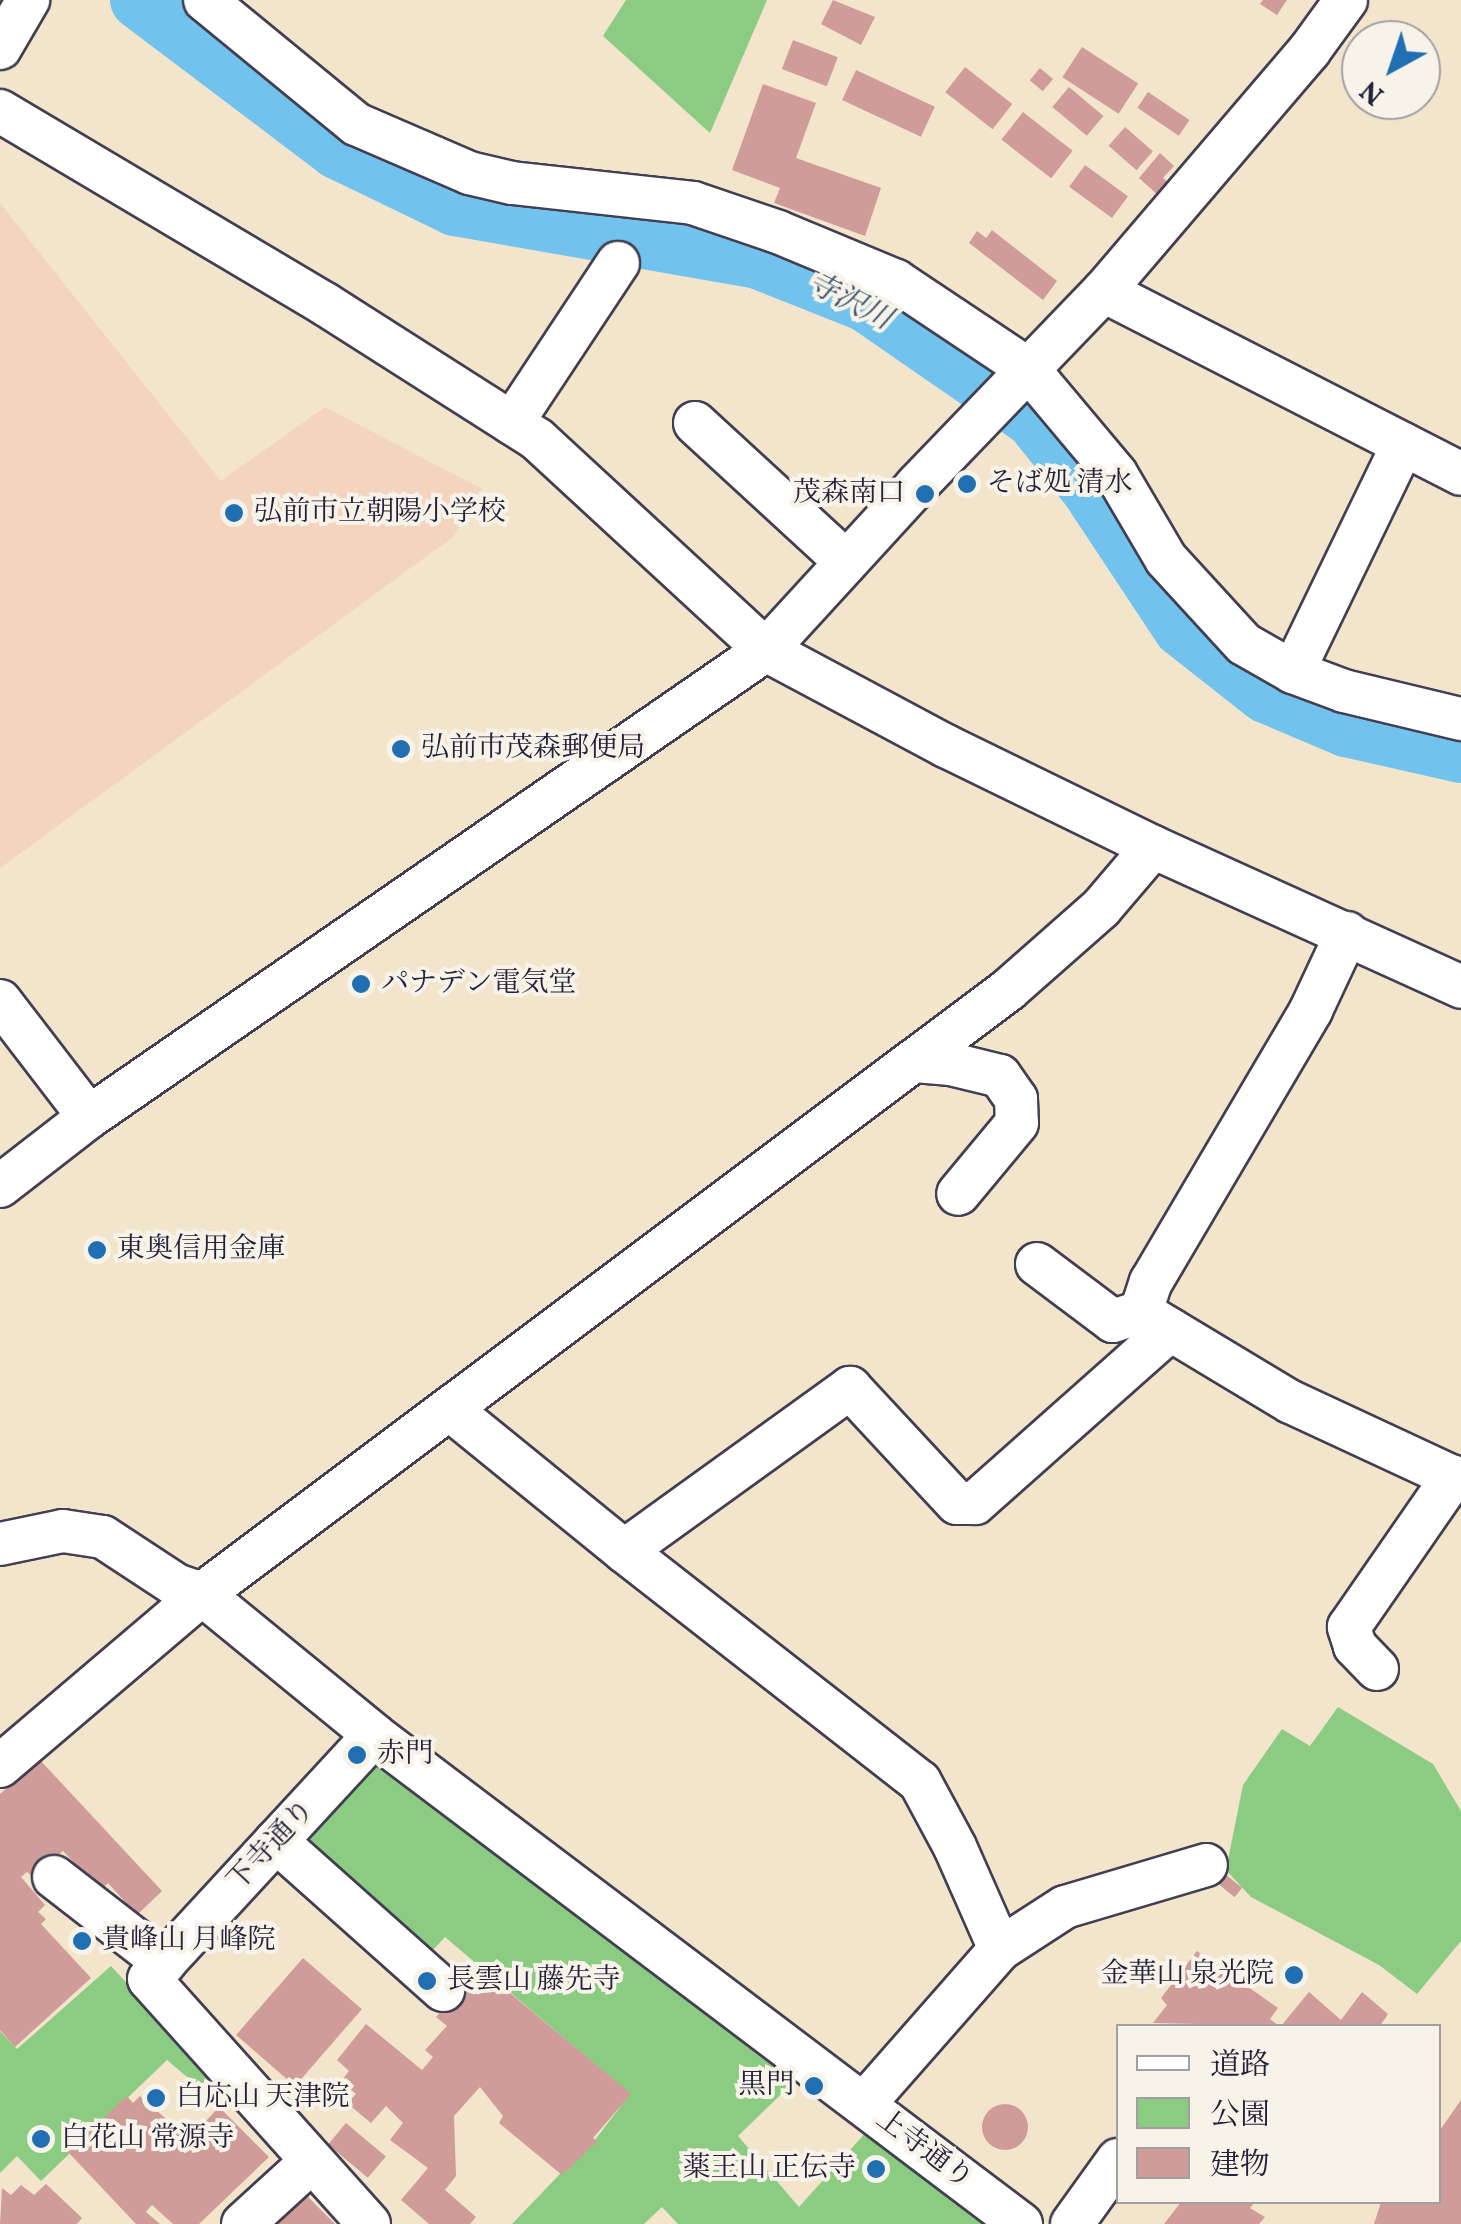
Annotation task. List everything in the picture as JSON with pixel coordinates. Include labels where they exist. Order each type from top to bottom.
[{"type":"street","points":[[0,48],[28,0]]},
{"type":"street","points":[[206,0],[356,124],[469,173],[512,183],[692,203],[778,232],[896,281],[1023,374],[1116,474],[1166,559],[1244,644],[1293,672],[1344,691],[1459,715]]},
{"type":"street","points":[[0,1186],[89,1117],[766,650],[983,414],[1104,291],[1309,50],[1346,0]]},
{"type":"street","points":[[0,111],[325,304],[512,423],[551,452],[766,650],[946,746],[1153,847],[1461,987]]},
{"type":"street","points":[[512,423],[618,263]]},
{"type":"street","points":[[1104,291],[1461,474]]},
{"type":"street","points":[[696,423],[846,562]]},
{"type":"street","points":[[1293,672],[1403,444]]},
{"type":"street","points":[[0,1766],[202,1594],[452,1411],[1008,990],[1101,908],[1153,847]]},
{"type":"street","points":[[1156,1321],[1151,1282],[1311,1010],[1347,933]]},
{"type":"street","points":[[0,1001],[89,1117]]},
{"type":"street","points":[[915,1061],[950,1064],[1000,1076],[1016,1099],[1017,1123],[958,1194]]},
{"type":"street","points":[[1037,1264],[1112,1320],[1156,1321],[1291,1402],[1457,1479],[1350,1627],[1355,1646],[1377,1669]]},
{"type":"street","points":[[624,1551],[850,1388],[957,1503],[975,1503],[1156,1321]]},
{"type":"street","points":[[452,1411],[920,1782],[955,1847],[1000,1949]]},
{"type":"street","name":"上寺通り","points":[[0,1544],[62,1531],[103,1537],[176,1585],[202,1594],[374,1735],[1021,2224]]},
{"type":"street","name":"下寺通り","points":[[165,1963],[374,1735]]},
{"type":"street","points":[[276,1841],[443,1990]]},
{"type":"street","points":[[864,2104],[1000,1949],[1064,1908],[1206,1865]]},
{"type":"street","points":[[54,1876],[165,1963],[149,1980],[369,2224]]},
{"type":"street","points":[[243,2224],[312,2160]]},
{"type":"street","points":[[1072,2224],[1116,2163]]},
{"type":"shaded area","name":"弘前市立朝陽小学校","points":[[0,203],[221,481],[325,407],[482,489],[453,537],[0,868]]},
{"type":"green space","points":[[626,0],[767,0],[710,133],[603,36]]},
{"type":"green space","points":[[1338,1707],[1433,1764],[1461,1811],[1461,1941],[1417,1994],[1379,1965],[1251,1897],[1226,1870],[1243,1785],[1282,1729],[1310,1746]]},
{"type":"green space","points":[[378,1759],[799,2077],[738,2136],[799,2207],[868,2130],[991,2224],[678,2224],[662,2207],[644,2224],[512,2224],[582,2151],[585,2153],[630,2094],[445,1937],[432,1951],[303,1837]]},
{"type":"green space","points":[[111,1966],[211,2075],[199,2087],[167,2060],[41,2181],[17,2156],[0,2173],[0,2031],[17,2049]]},
{"type":"building","points":[[833,0],[875,17],[861,45],[821,24]]},
{"type":"building","points":[[1263,0],[1287,0],[1277,15],[1260,4]]},
{"type":"building","points":[[793,40],[838,57],[827,86],[782,69]]},
{"type":"building","points":[[1082,47],[1138,83],[1119,114],[1062,77]]},
{"type":"building","points":[[965,67],[1012,104],[993,129],[945,92]]},
{"type":"building","points":[[1040,68],[1053,79],[1043,91],[1030,80]]},
{"type":"building","points":[[856,70],[935,107],[921,137],[842,100]]},
{"type":"building","points":[[763,84],[816,103],[796,158],[881,188],[865,236],[774,203],[780,188],[732,170]]},
{"type":"building","points":[[1069,87],[1103,116],[1087,136],[1052,107]]},
{"type":"building","points":[[1148,92],[1189,120],[1179,136],[1137,108]]},
{"type":"building","points":[[1023,112],[1073,151],[1051,178],[1001,140]]},
{"type":"building","points":[[1125,127],[1153,151],[1137,170],[1109,146]]},
{"type":"building","points":[[1160,153],[1174,166],[1163,178],[1170,184],[1159,196],[1139,178]]},
{"type":"building","points":[[1085,165],[1128,196],[1112,218],[1069,187]]},
{"type":"building","points":[[992,230],[1057,281],[1043,300],[969,243],[977,231],[986,238]]},
{"type":"building","name":"貴峰山 月峰院","points":[[40,1760],[162,1891],[137,1915],[108,1883],[101,1890],[63,1851],[33,1877],[27,1872],[21,1877],[45,1905],[38,1912],[46,1919],[41,1924],[91,1978],[15,2047],[0,2030],[0,1794]]},
{"type":"building","points":[[1225,1874],[1242,1888],[1235,1897],[1217,1883]]},
{"type":"building","points":[[1197,1951],[1278,2008],[1270,2019],[1276,2024],[1153,2023],[1167,2005],[1161,1998]]},
{"type":"building","points":[[303,1958],[362,2009],[295,2086],[236,2035]]},
{"type":"building","points":[[491,1977],[631,2094],[593,2138],[597,2141],[562,2175],[499,2123],[503,2116],[480,2087],[454,2116],[456,2176],[445,2190],[476,2217],[470,2224],[429,2224],[401,2200],[428,2168],[390,2140],[403,2123],[386,2106],[371,2123],[347,2103],[356,2094],[341,2081],[349,2071],[337,2060],[366,2024],[422,2070],[433,2057],[425,2050],[447,2026],[436,2017],[464,1984],[476,1994]]},
{"type":"building","points":[[1309,1992],[1341,2020],[1362,1992],[1388,2014],[1381,2024],[1283,2024]]},
{"type":"building","points":[[127,2096],[133,2103],[140,2096],[189,2139],[219,2107],[269,2157],[199,2224],[173,2224],[152,2205],[146,2212],[160,2224],[136,2224],[68,2152]]},
{"type":"building","points":[[1461,2100],[1461,2224],[1374,2224],[1380,2204],[1441,2204],[1441,2129]]},
{"type":"building","points":[[1005,2104],[1021,2111],[1028,2127],[1021,2143],[1005,2150],[989,2143],[982,2127],[989,2111]]},
{"type":"building","points":[[346,2123],[386,2156],[368,2178],[328,2144]]},
{"type":"building","points":[[46,2184],[82,2218],[77,2224],[0,2224],[2,2188],[11,2195],[21,2185],[34,2195]]},
{"type":"building","points":[[303,2192],[335,2224],[269,2224]]},
{"type":"building","points":[[1179,2204],[1253,2204],[1250,2208],[1265,2217],[1259,2224],[1164,2224]]},
{"type":"waterway","name":"寺沢川","points":[[139,0],[337,150],[455,207],[758,260],[866,303],[1033,418],[1090,489],[1182,628],[1266,694],[1346,728],[1461,754]]},
{"type":"place","name":"そば処 清水","points":[[967,484]]},
{"type":"place","name":"茂森南口","points":[[925,494]]},
{"type":"place","name":"弘前市立朝陽小学校","points":[[234,513]]},
{"type":"place","name":"弘前市茂森郵便局","points":[[401,749]]},
{"type":"place","name":"パナデン電気堂","points":[[361,984]]},
{"type":"place","name":"東奥信用金庫","points":[[97,1250]]},
{"type":"place","name":"赤門","points":[[357,1755]]},
{"type":"place","name":"貴峰山 月峰院","points":[[82,1941]]},
{"type":"place","name":"金華山 泉光院","points":[[1294,1975]]},
{"type":"place","name":"長雲山 藤先寺","points":[[427,1981]]},
{"type":"place","name":"黒門","points":[[814,2086]]},
{"type":"place","name":"白応山 天津院","points":[[156,2098]]},
{"type":"place","name":"白花山 常源寺","points":[[41,2139]]},
{"type":"place","name":"薬王山 正伝寺","points":[[876,2169]]}]
